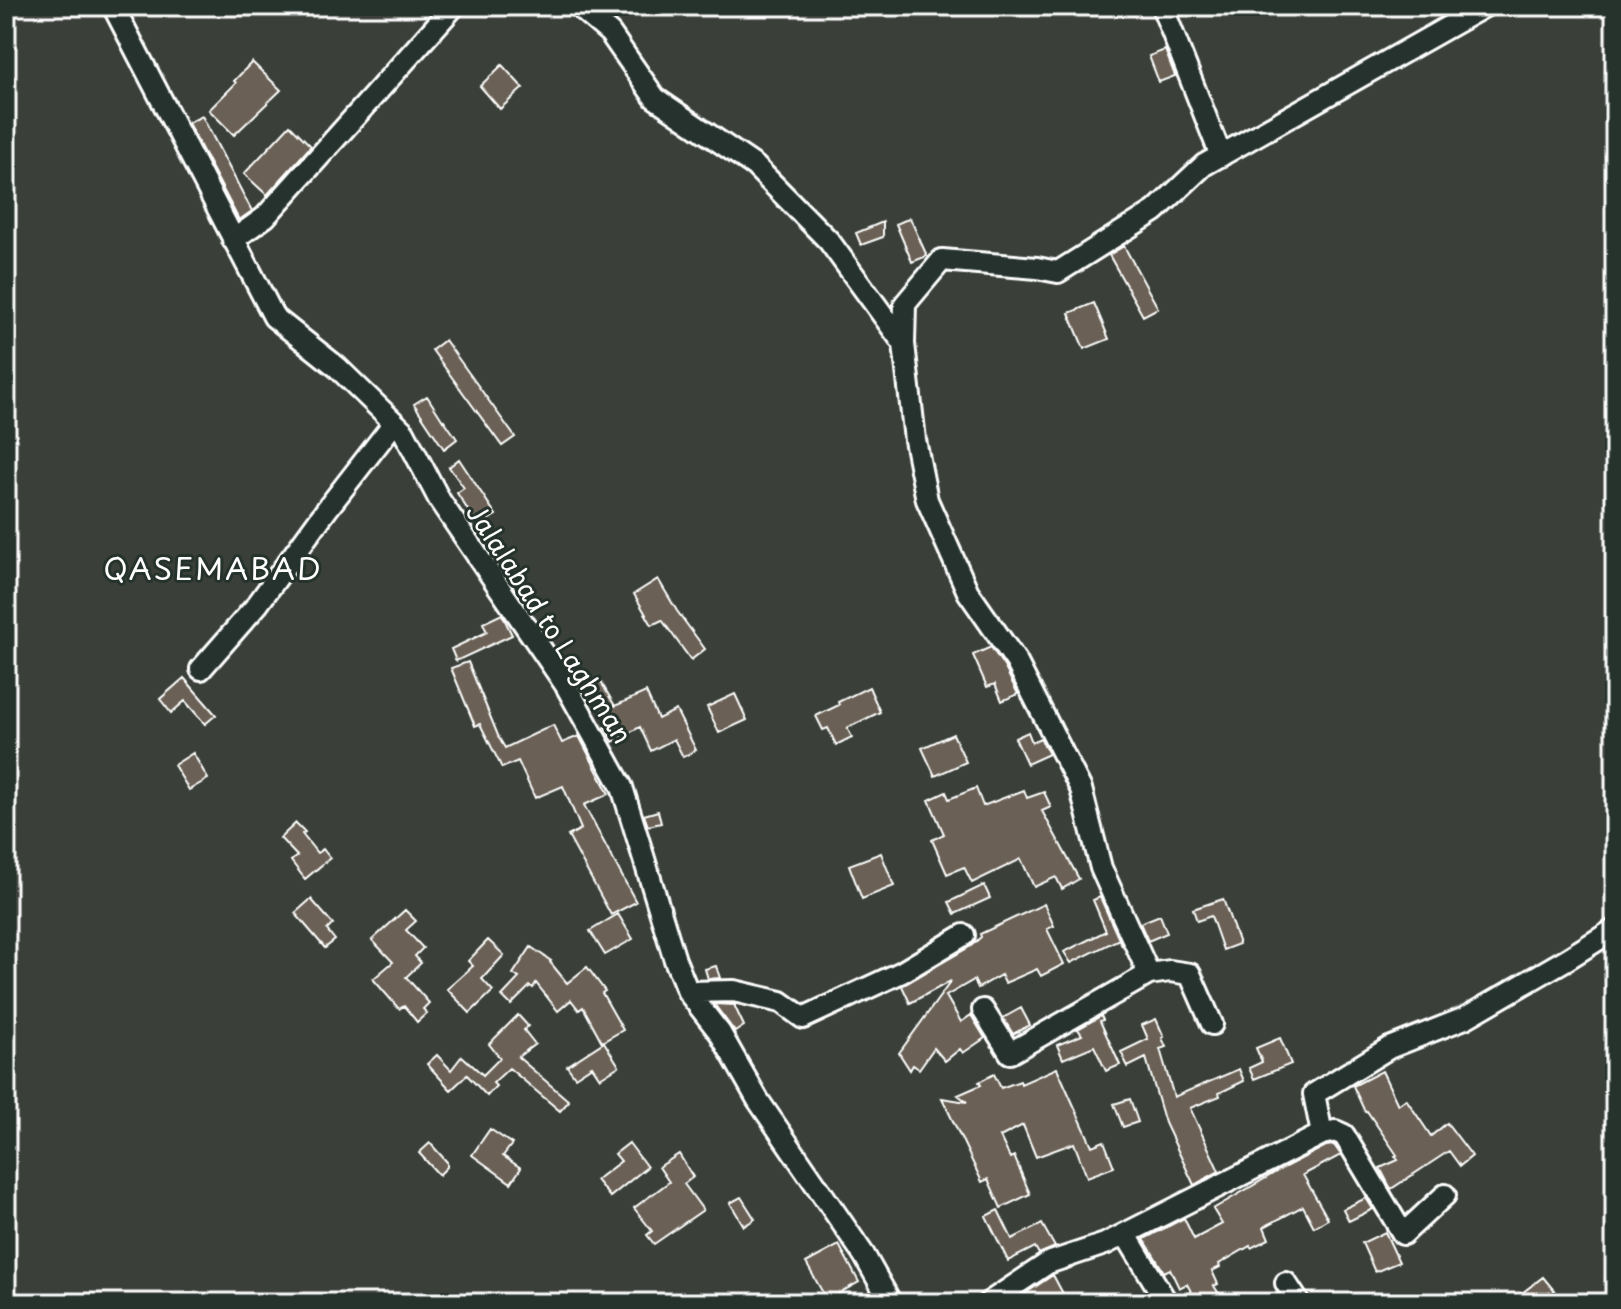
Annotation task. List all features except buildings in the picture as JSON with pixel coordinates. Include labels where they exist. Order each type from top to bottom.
[{"type":"street","name":"Jalalabad to Laghman","points":[[113,6],[274,317],[337,367],[404,432],[440,501],[565,684],[622,787],[675,960],[688,992],[720,1033],[758,1100],[864,1255],[891,1303]]},
{"type":"street","points":[[233,240],[265,217],[454,6]]},
{"type":"street","points":[[578,6],[610,33],[655,98],[755,166],[829,241],[904,344]]},
{"type":"street","points":[[1162,6],[1221,156]]},
{"type":"street","points":[[1149,974],[1101,868],[1081,789],[1016,661],[968,592],[927,500],[915,440],[904,344],[905,304],[942,260],[1026,266],[1058,272],[1155,211],[1204,165],[1485,6]]},
{"type":"street","points":[[201,669],[257,605],[394,423]]},
{"type":"street","points":[[1322,1134],[1314,1094],[1389,1048],[1465,1018],[1615,929]]},
{"type":"street","points":[[688,992],[734,991],[781,1002],[803,1018],[902,972],[964,935]]},
{"type":"street","points":[[983,1010],[1010,1053],[1149,974],[1170,971],[1190,974],[1212,1024]]},
{"type":"street","points":[[988,1303],[1048,1263],[1126,1235],[1322,1134],[1335,1131],[1344,1135],[1403,1234],[1445,1195]]},
{"type":"street","points":[[1126,1235],[1167,1303]]},
{"type":"street","points":[[1286,1283],[1299,1303]]},
{"type":"district","name":"QASEMABAD","points":[[213,567]]}]
